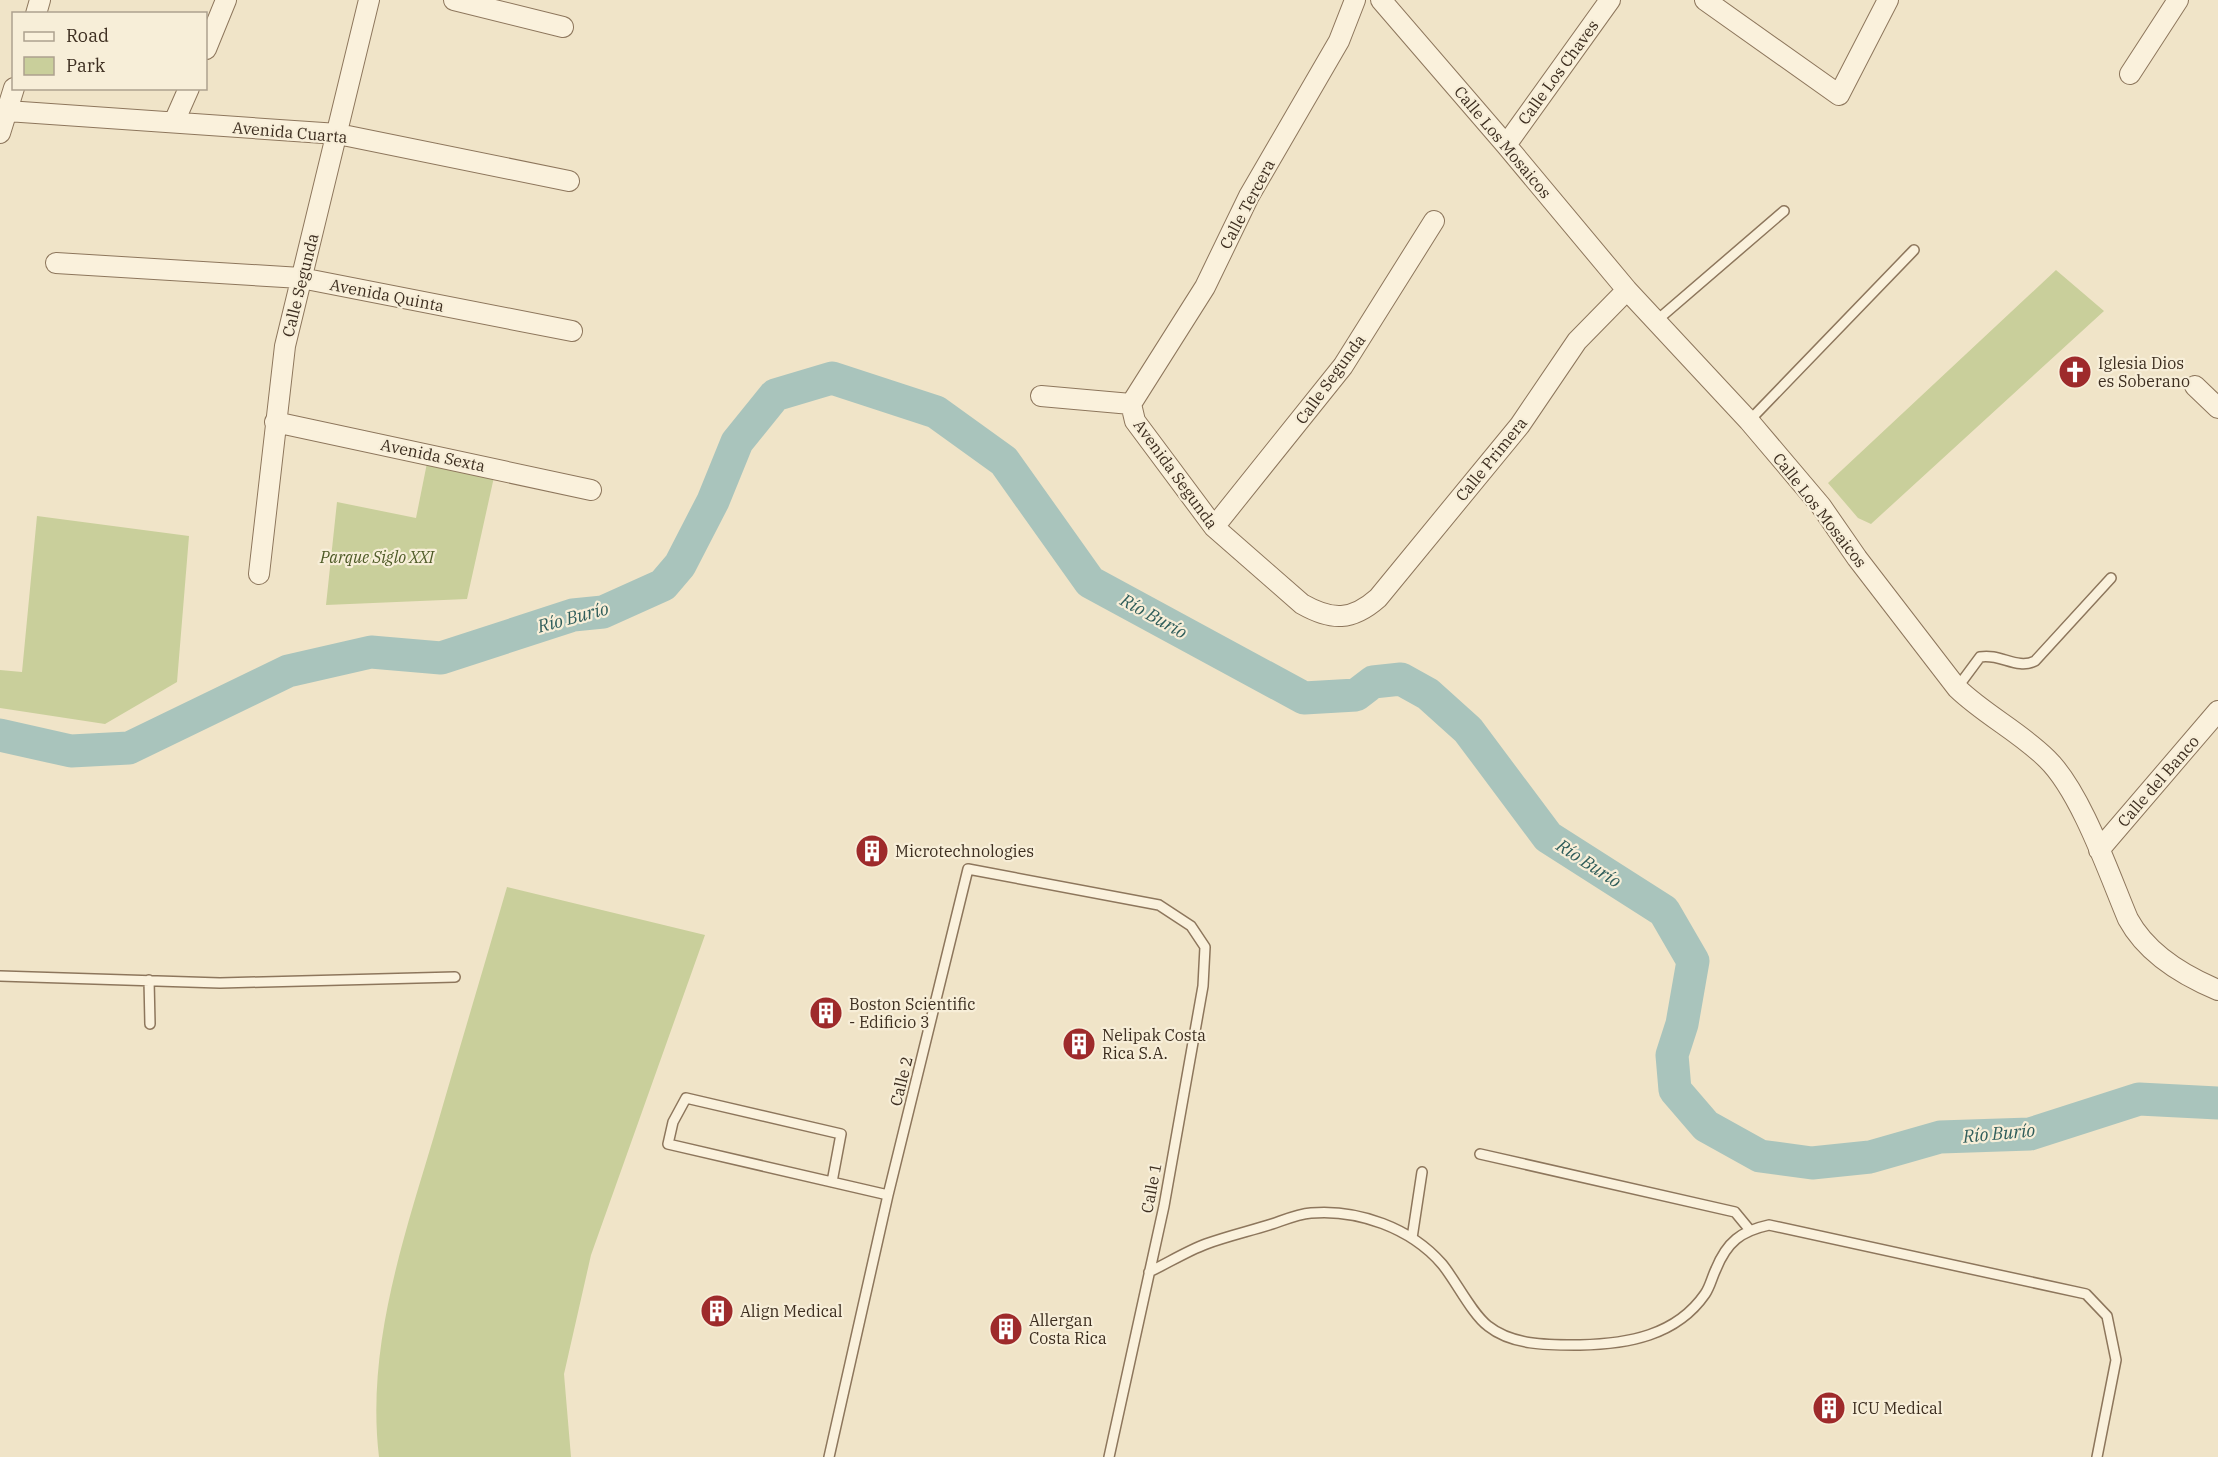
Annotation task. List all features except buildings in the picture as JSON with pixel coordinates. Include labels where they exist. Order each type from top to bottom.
[{"type":"street","points":[[207,47],[226,0]]},
{"type":"street","name":"Calle Segunda","points":[[259,574],[285,346],[369,0]]},
{"type":"street","points":[[454,0],[563,27]]},
{"type":"street","name":"Calle Tercera","points":[[1131,404],[1204,287],[1249,196],[1339,41],[1355,0]]},
{"type":"street","name":"Calle Los Mosaicos","points":[[1381,0],[1627,290],[1749,421],[1821,506],[1857,558],[1957,688],[1976,706],[2049,760],[2077,802],[2128,919],[2138,936],[2151,950],[2173,967],[2218,990]]},
{"type":"street","name":"Calle Los Chaves","points":[[1506,145],[1610,0]]},
{"type":"street","points":[[1706,0],[1839,95],[1888,0]]},
{"type":"street","points":[[2130,74],[2178,0]]},
{"type":"street","points":[[0,133],[13,90]]},
{"type":"street","points":[[174,122],[188,90]]},
{"type":"street","name":"Avenida Cuarta","points":[[7,111],[338,134],[569,181]]},
{"type":"street","name":"Calle Segunda","points":[[1214,527],[1343,366],[1434,221]]},
{"type":"street","name":"Avenida Quinta","points":[[56,263],[301,278],[572,331]]},
{"type":"street","name":"Calle Primera","points":[[1345,616],[1356,614],[1377,598],[1520,425],[1577,341],[1627,290]]},
{"type":"street","points":[[2195,386],[2218,408]]},
{"type":"street","points":[[1041,396],[1131,404]]},
{"type":"street","name":"Avenida Segunda","points":[[1131,404],[1135,421],[1214,527],[1302,604],[1314,611],[1345,616]]},
{"type":"street","name":"Avenida Sexta","points":[[275,422],[591,490]]},
{"type":"street","name":"Calle del Banco","points":[[2099,850],[2218,711]]},
{"type":"lane","points":[[1655,322],[1784,211]]},
{"type":"lane","points":[[1749,421],[1914,250]]},
{"type":"lane","points":[[1957,688],[1980,657],[1998,657],[2027,665],[2035,661],[2111,578]]},
{"type":"lane","name":"Calle 2","points":[[829,1457],[888,1195],[968,869],[1159,905],[1191,926]]},
{"type":"lane","name":"Calle 1","points":[[1109,1457],[1164,1206],[1203,986],[1205,947],[1191,926]]},
{"type":"lane","points":[[0,976],[220,983],[454,977]]},
{"type":"lane","points":[[149,980],[150,1024]]},
{"type":"lane","points":[[832,1182],[841,1134],[686,1098],[673,1122],[668,1144],[888,1195]]},
{"type":"lane","points":[[1480,1154],[1735,1212],[1749,1229]]},
{"type":"lane","points":[[1413,1238],[1422,1172]]},
{"type":"lane","points":[[1149,1272],[1205,1244],[1310,1213],[1344,1214],[1380,1222],[1413,1238],[1441,1263],[1488,1326],[1511,1338],[1540,1344],[1582,1345],[1631,1341],[1662,1332],[1686,1315],[1705,1293],[1719,1260],[1733,1241],[1749,1229],[1769,1225],[2086,1294],[2108,1316],[2116,1360],[2097,1457]]},
{"type":"green space","points":[[2056,270],[2104,311],[1871,524],[1858,518],[1828,483]]},
{"type":"green space","name":"Parque Siglo XXI","points":[[427,463],[494,477],[467,599],[326,605],[337,502],[416,518]]},
{"type":"green space","points":[[37,516],[189,536],[177,682],[105,724],[0,708],[0,670],[22,672]]},
{"type":"green space","points":[[507,887],[705,935],[591,1255],[564,1374],[571,1457],[379,1457],[376,1416],[378,1375],[390,1295],[410,1215]]},
{"type":"waterway","name":"Río Burío","points":[[0,735],[71,751],[129,748],[288,671],[371,652],[441,658],[573,615],[603,612],[663,585],[680,565],[713,501],[737,442],[775,395],[832,378],[936,412],[1004,461],[1090,582],[1304,698],[1356,695],[1373,682],[1401,679],[1428,694],[1468,730],[1548,837],[1664,911],[1693,961],[1682,1024],[1672,1055],[1675,1090],[1706,1126],[1760,1156],[1812,1163],[1870,1157],[1940,1137],[2030,1134],[2139,1099],[2218,1103]]},
{"type":"place","name":"Iglesia Dios es Soberano","points":[[2075,372]]},
{"type":"place","name":"Microtechnologies","points":[[872,851]]},
{"type":"place","name":"Boston Scientific - Edificio 3","points":[[826,1013]]},
{"type":"place","name":"Nelipak Costa Rica S.A.","points":[[1079,1044]]},
{"type":"place","name":"Align Medical","points":[[717,1311]]},
{"type":"place","name":"Allergan Costa Rica","points":[[1006,1329]]},
{"type":"place","name":"ICU Medical","points":[[1829,1408]]}]
